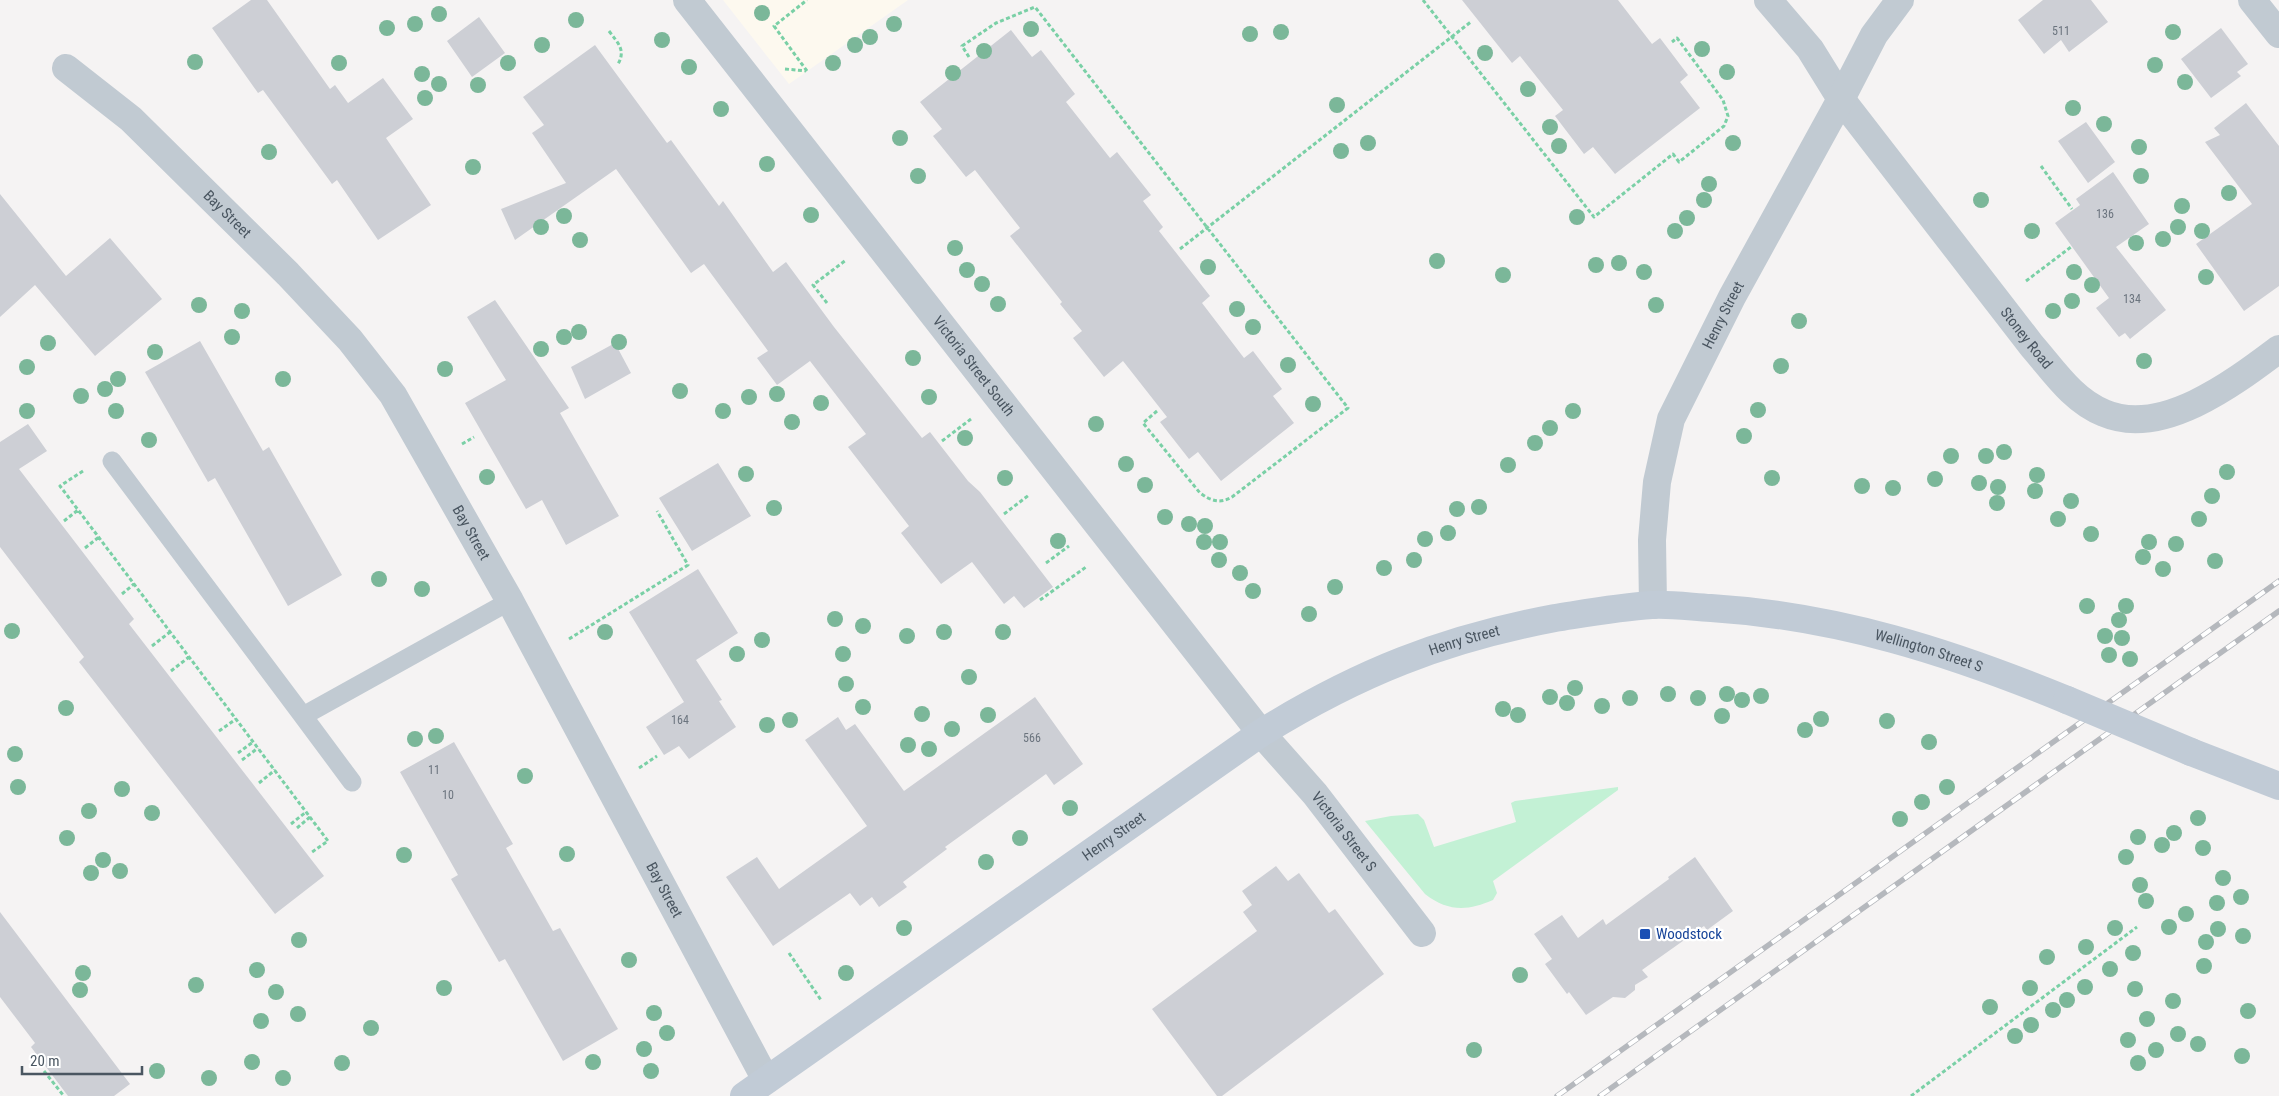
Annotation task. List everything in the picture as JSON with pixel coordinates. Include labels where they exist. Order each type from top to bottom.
[{"type":"main road","name":"Henry Street","points":[[744,1096],[770,1088],[1261,733],[1301,708],[1368,674],[1454,642],[1583,613],[1653,605]]},
{"type":"main road","name":"Wellington Street S","points":[[1653,605],[1751,611],[1803,618],[1859,630],[1988,668],[2191,752],[2279,786]]},
{"type":"street","name":"Victoria Street South","points":[[687,0],[1261,733]]},
{"type":"street","name":"Stoney Road","points":[[1768,0],[1810,49],[1841,99],[2060,380],[2085,402],[2104,414],[2128,419],[2173,413],[2200,401],[2279,349]]},
{"type":"street","name":"Henry Street","points":[[1653,605],[1652,540],[1657,482],[1671,419],[1732,297],[1874,35],[1900,0]]},
{"type":"street","points":[[2252,0],[2279,34]]},
{"type":"street","name":"Bay Street","points":[[66,68],[130,119],[288,274],[372,367],[393,395],[510,601],[770,1088]]},
{"type":"street","name":"Victoria Street S","points":[[1261,733],[1315,794],[1422,933]]},
{"type":"lane","points":[[112,461],[352,782]]},
{"type":"lane","points":[[303,716],[510,601]]},
{"type":"path","points":[[807,0],[774,26],[807,71]]},
{"type":"path","points":[[1423,0],[1594,217],[1673,154],[1679,162],[1724,126],[1728,116],[1723,100],[1677,38],[1672,42]]},
{"type":"path","points":[[969,57],[962,46],[996,23],[1035,7],[1348,408],[1232,497],[1221,502],[1211,500],[1200,493],[1143,423],[1157,410]]},
{"type":"path","points":[[1180,249],[1472,21]]},
{"type":"path","points":[[609,31],[622,48],[618,64]]},
{"type":"path","points":[[2041,166],[2072,208]]},
{"type":"path","points":[[2020,286],[2071,247]]},
{"type":"path","points":[[827,304],[813,285],[848,259]]},
{"type":"path","points":[[942,441],[979,413]]},
{"type":"path","points":[[457,446],[474,437]]},
{"type":"path","points":[[112,461],[78,472],[60,486],[328,841],[312,852]]},
{"type":"path","points":[[1004,514],[1031,494]]},
{"type":"path","points":[[64,522],[78,510]]},
{"type":"path","points":[[566,641],[688,565],[657,511]]},
{"type":"path","points":[[85,548],[99,537]]},
{"type":"path","points":[[1046,563],[1072,544]]},
{"type":"path","points":[[1040,600],[1087,566]]},
{"type":"path","points":[[122,594],[134,584]]},
{"type":"path","points":[[152,646],[170,632]]},
{"type":"path","points":[[171,671],[189,657]]},
{"type":"path","points":[[219,731],[236,719]]},
{"type":"path","points":[[238,753],[253,742]]},
{"type":"path","points":[[242,760],[258,748]]},
{"type":"path","points":[[637,770],[657,756]]},
{"type":"path","points":[[259,783],[275,770]]},
{"type":"path","points":[[291,824],[306,812]]},
{"type":"path","points":[[297,828],[310,817]]},
{"type":"path","points":[[1911,1096],[2137,927]]},
{"type":"path","points":[[789,953],[823,1002]]},
{"type":"path","points":[[44,1071],[63,1095]]},
{"type":"shaded area","points":[[723,0],[908,0],[789,84]]},
{"type":"green space","points":[[1618,787],[1618,790],[1493,881],[1497,893],[1493,900],[1467,908],[1450,907],[1425,894],[1365,821],[1391,816],[1418,814],[1424,820],[1434,847],[1516,822],[1511,803],[1515,801]]},
{"type":"building","points":[[251,0],[267,0],[330,89],[335,85],[348,103],[383,78],[413,119],[386,138],[431,205],[378,240],[337,180],[332,184],[263,90],[258,93],[212,28]]},
{"type":"building","points":[[1462,0],[1618,0],[1652,44],[1660,38],[1688,75],[1680,82],[1700,108],[1615,174],[1593,147],[1584,154],[1555,116],[1563,110],[1520,56],[1512,63]]},
{"type":"building","points":[[2043,0],[2091,0],[2108,22],[2069,52],[2061,40],[2044,54],[2018,20]]},
{"type":"building","points":[[479,17],[505,53],[472,77],[447,41]]},
{"type":"building","points":[[2221,28],[2248,64],[2237,72],[2241,76],[2211,98],[2181,59]]},
{"type":"building","points":[[1011,30],[1032,57],[1041,50],[1075,94],[1066,102],[1110,158],[1117,152],[1151,195],[1143,201],[1163,227],[1159,231],[1210,296],[1202,303],[1244,358],[1253,351],[1282,389],[1273,396],[1294,423],[1221,481],[1198,452],[1189,459],[1160,422],[1167,417],[1123,361],[1104,377],[1073,338],[1082,331],[1060,304],[1062,302],[1010,236],[1020,228],[975,170],[966,177],[933,136],[942,129],[920,102]]},
{"type":"building","points":[[595,45],[667,143],[671,140],[719,206],[723,201],[773,272],[786,262],[834,327],[922,438],[930,432],[968,481],[980,492],[1053,587],[1024,608],[1014,596],[1004,604],[972,562],[941,584],[901,533],[909,526],[848,447],[866,434],[810,361],[777,385],[757,358],[768,351],[704,264],[691,273],[616,169],[515,240],[501,209],[566,183],[532,133],[544,125],[523,97]]},
{"type":"building","points":[[2246,103],[2279,146],[2279,286],[2244,311],[2196,244],[2252,204],[2205,142],[2220,135],[2214,128]]},
{"type":"building","points":[[2086,122],[2115,162],[2088,183],[2058,141]]},
{"type":"building","points":[[2113,172],[2149,224],[2116,247],[2166,310],[2130,339],[2125,333],[2119,337],[2096,308],[2109,298],[2055,223],[2080,205],[2076,199]]},
{"type":"building","points":[[0,194],[66,276],[110,238],[162,299],[95,356],[35,285],[0,317]]},
{"type":"building","points":[[495,300],[569,408],[560,413],[619,516],[566,545],[542,500],[526,509],[465,403],[506,380],[467,317]]},
{"type":"building","points":[[200,341],[263,451],[269,447],[342,575],[288,606],[215,478],[208,482],[145,372]]},
{"type":"building","points":[[615,343],[631,373],[585,399],[571,367]]},
{"type":"building","points":[[28,424],[47,451],[19,469],[134,619],[129,624],[324,876],[275,914],[79,662],[84,657],[0,547],[0,442]]},
{"type":"building","points":[[718,463],[751,516],[692,551],[659,498]]},
{"type":"building","points":[[698,569],[738,633],[696,660],[722,700],[719,701],[736,727],[689,759],[679,746],[664,755],[646,727],[684,702],[629,612]]},
{"type":"building","points":[[1035,697],[1083,764],[1054,785],[1046,774],[945,847],[947,849],[903,882],[907,887],[879,907],[872,897],[860,906],[850,893],[773,946],[726,877],[757,857],[779,889],[867,826],[805,740],[838,717],[846,730],[855,724],[904,791]]},
{"type":"building","points":[[454,742],[513,844],[506,848],[553,931],[560,928],[618,1029],[563,1061],[505,959],[499,962],[451,879],[458,875],[400,772]]},
{"type":"building","points":[[1695,857],[1733,911],[1707,930],[1704,926],[1642,970],[1648,977],[1635,985],[1635,990],[1625,998],[1613,997],[1586,1015],[1569,992],[1567,994],[1545,964],[1552,959],[1534,934],[1562,915],[1578,938],[1603,919],[1606,925],[1669,879],[1668,877]]},
{"type":"building","points":[[1276,866],[1288,881],[1299,873],[1329,913],[1335,909],[1384,974],[1222,1096],[1217,1096],[1152,1009],[1257,931],[1243,912],[1252,905],[1242,891]]},
{"type":"building","points":[[0,912],[130,1084],[114,1096],[68,1096],[31,1047],[35,1043],[0,997]]},
{"type":"railway","points":[[1557,1096],[2279,581]]},
{"type":"railway","points":[[1600,1096],[2279,611]]},
{"type":"place","name":"Woodstock","points":[[1645,934]]}]
